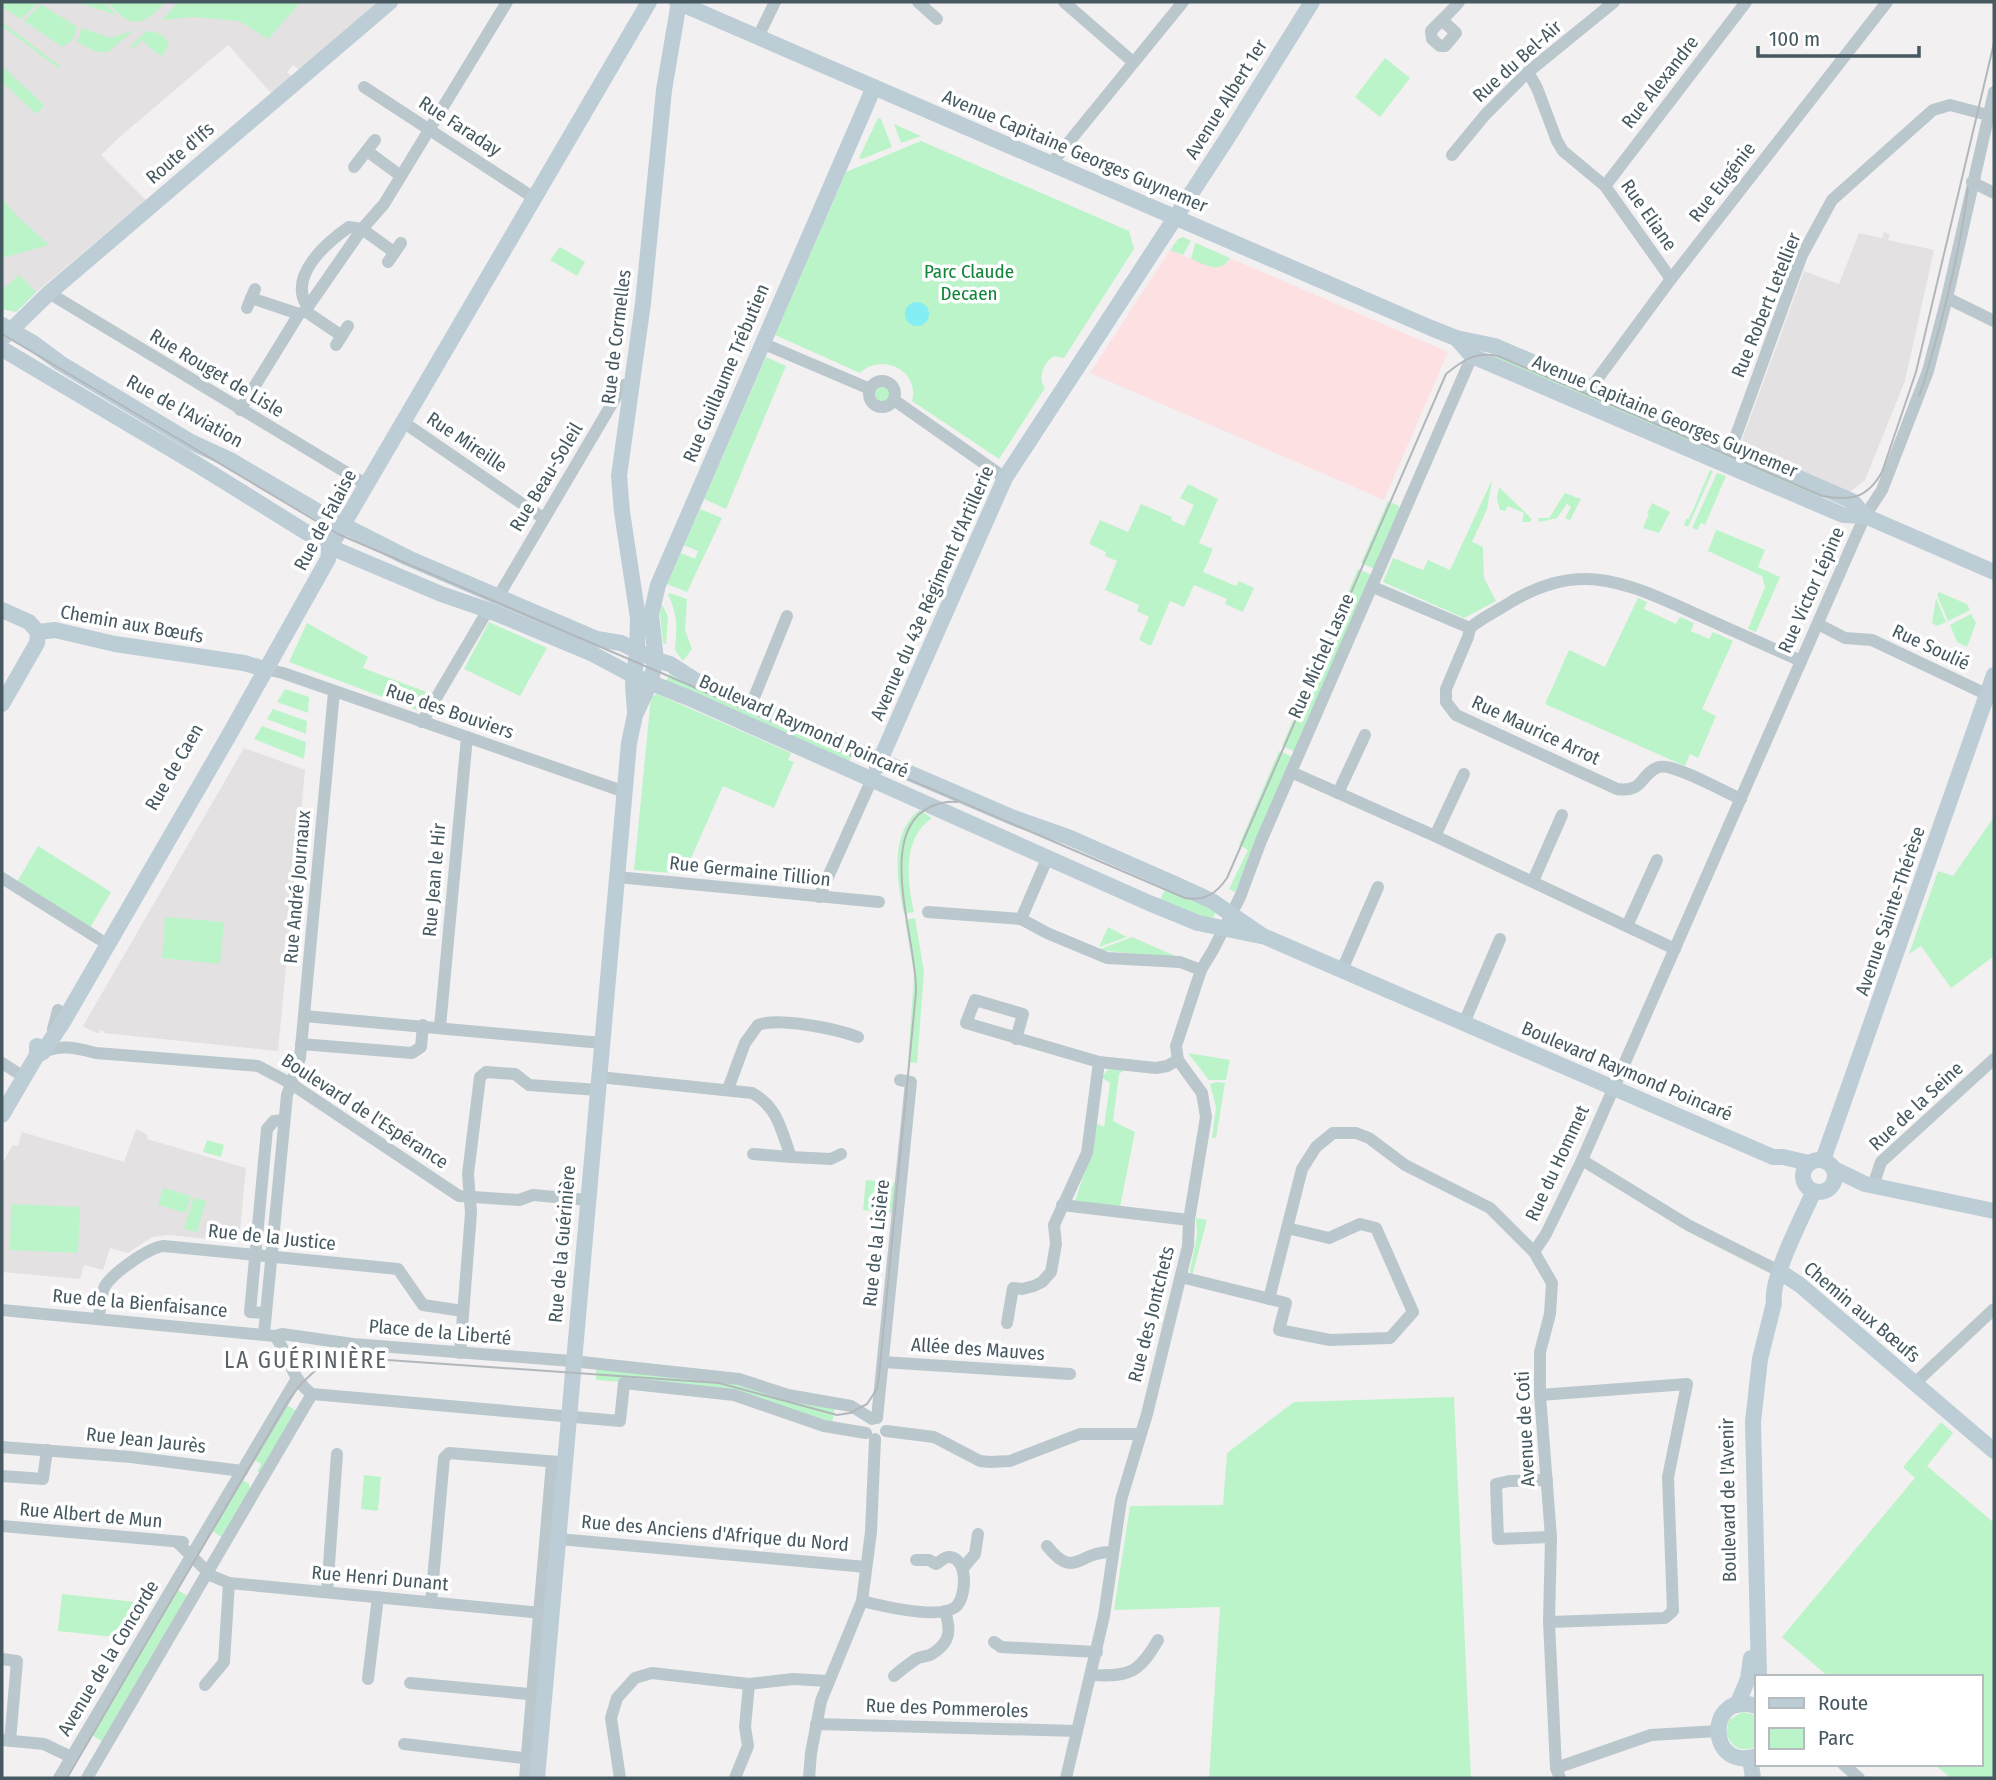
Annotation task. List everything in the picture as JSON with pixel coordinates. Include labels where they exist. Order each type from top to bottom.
[{"type":"street","name":"Route d'Ifs","points":[[4,332],[390,2]]},
{"type":"street","points":[[240,410],[304,310],[362,229],[384,204],[507,2]]},
{"type":"street","name":"Rue de Falaise","points":[[330,547],[649,2]]},
{"type":"street","name":"Avenue Capitaine Georges Guynemer","points":[[678,2],[1456,338],[1495,346],[1852,501],[1866,516]]},
{"type":"street","name":"Rue de Cormelles","points":[[634,676],[638,618],[622,512],[620,476],[643,303],[664,90],[678,2]]},
{"type":"street","points":[[758,37],[775,2]]},
{"type":"street","points":[[918,2],[937,19]]},
{"type":"street","points":[[1064,2],[1133,62]]},
{"type":"street","points":[[1051,164],[1182,2]]},
{"type":"street","name":"Avenue Albert 1er","points":[[1175,217],[1312,2]]},
{"type":"street","points":[[1443,21],[1459,2]]},
{"type":"street","name":"Rue du Bel-Air","points":[[1452,155],[1485,115],[1528,72],[1614,2]]},
{"type":"street","name":"Rue Alexandre","points":[[1605,186],[1746,2]]},
{"type":"street","name":"Rue Eugénie","points":[[1590,389],[1671,279],[1887,2]]},
{"type":"street","name":"Rue Eliane","points":[[1528,72],[1563,151],[1605,186],[1671,279]]},
{"type":"street","name":"Rue Faraday","points":[[364,87],[534,198]]},
{"type":"street","name":"Rue Guillaume Trébutien","points":[[650,683],[656,660],[651,615],[655,594],[874,87]]},
{"type":"street","name":"Rue Victor Lépine","points":[[1613,1088],[1866,516],[1882,490],[1921,390],[1947,298],[1994,92]]},
{"type":"street","name":"Rue Robert Letellier","points":[[1731,449],[1802,255],[1832,200],[1933,110],[1950,105],[1989,115]]},
{"type":"street","points":[[355,167],[375,140]]},
{"type":"street","points":[[367,151],[401,176]]},
{"type":"street","points":[[1972,182],[1994,193]]},
{"type":"street","name":"Avenue du 43e Régiment d'Artillerie","points":[[872,779],[1005,478],[1175,217]]},
{"type":"street","points":[[304,310],[301,286],[313,262],[349,227],[362,229],[394,252]]},
{"type":"street","name":"Rue Rouget de Lisle","points":[[49,293],[367,485]]},
{"type":"street","points":[[251,298],[304,310],[342,336]]},
{"type":"street","points":[[1947,298],[1994,321]]},
{"type":"street","name":"Rue de l'Aviation","points":[[4,332],[33,343],[60,363],[191,442],[230,460],[343,525]]},
{"type":"street","name":"Avenue Capitaine Georges Guynemer","points":[[1456,338],[1472,356],[1843,515],[1866,516],[1994,572]]},
{"type":"street","points":[[762,343],[870,389]]},
{"type":"street","name":"Rue de l'Aviation","points":[[2,349],[330,547]]},
{"type":"street","name":"Rue Michel Lasne","points":[[1200,970],[1232,913],[1290,772],[1472,356]]},
{"type":"street","points":[[880,382],[888,383],[895,392],[894,400],[884,407],[876,406],[871,400],[870,389],[880,382]]},
{"type":"street","name":"Rue Beau-Soleil","points":[[422,722],[622,385],[632,384]]},
{"type":"street","points":[[894,400],[1005,478]]},
{"type":"street","name":"Rue Mireille","points":[[403,422],[543,518]]},
{"type":"street","name":"Boulevard Raymond Poincaré","points":[[343,525],[634,676],[872,779],[1047,859],[1192,920],[1264,936]]},
{"type":"street","name":"Boulevard Raymond Poincaré","points":[[330,547],[441,594],[493,603],[597,639],[621,643],[670,664],[689,677],[751,705],[1014,818],[1069,836],[1206,898],[1264,936],[1773,1157],[1780,1165],[1869,1185]]},
{"type":"street","name":"Rue de Caen","points":[[59,1022],[99,939],[261,668],[319,555],[330,547]]},
{"type":"street","points":[[1373,586],[1469,628],[1517,598],[1543,586],[1596,578],[1635,587],[1801,661]]},
{"type":"street","points":[[634,593],[644,602],[655,594]]},
{"type":"street","name":"Chemin aux Bœufs","points":[[2,610],[29,622],[38,632],[55,630],[115,644],[244,663],[261,668]]},
{"type":"street","points":[[751,705],[787,616]]},
{"type":"street","name":"Rue Soulié","points":[[1818,624],[1845,638],[1872,640],[1988,695]]},
{"type":"street","name":"Rue Maurice Arrot","points":[[1469,628],[1468,637],[1446,689],[1446,702],[1456,715],[1618,789],[1638,787],[1653,771],[1667,767],[1741,799]]},
{"type":"street","points":[[2,704],[37,643],[38,632]]},
{"type":"street","points":[[2,1115],[59,1022],[261,668]]},
{"type":"street","name":"Rue des Bouviers","points":[[261,668],[625,792]]},
{"type":"street","name":"Rue de la Guérinière","points":[[634,676],[635,715]]},
{"type":"street","name":"Avenue Sainte-Thérèse","points":[[1779,1271],[1994,676]]},
{"type":"street","name":"Rue de la Guérinière","points":[[537,1778],[533,1759],[545,1613],[559,1539],[559,1462],[569,1416],[629,743],[635,715],[650,683]]},
{"type":"street","name":"Rue André Journaux","points":[[270,1335],[266,1313],[284,1120],[290,1083],[299,1066],[302,1044],[334,692]]},
{"type":"street","points":[[1338,793],[1365,734]]},
{"type":"street","name":"Rue Jean le Hir","points":[[440,1027],[467,737]]},
{"type":"street","points":[[1290,772],[1533,881],[1675,949]]},
{"type":"street","points":[[1435,836],[1464,774]]},
{"type":"street","points":[[819,897],[872,779]]},
{"type":"street","points":[[1533,881],[1562,816]]},
{"type":"street","points":[[1021,919],[1047,859]]},
{"type":"street","points":[[1627,926],[1657,860]]},
{"type":"street","name":"Rue Germaine Tillion","points":[[617,877],[879,902]]},
{"type":"street","points":[[2,878],[99,939]]},
{"type":"street","points":[[1342,970],[1378,887]]},
{"type":"street","points":[[928,912],[1021,919],[1107,958],[1180,962],[1200,970],[1177,1046],[1178,1060],[1167,1066],[1156,1068],[1098,1062],[1016,1039]]},
{"type":"street","points":[[1464,1023],[1500,939]]},
{"type":"street","points":[[304,1016],[602,1043]]},
{"type":"street","points":[[59,1022],[69,1046]]},
{"type":"street","points":[[40,1054],[40,1039],[59,1022]]},
{"type":"street","points":[[729,1089],[745,1043],[758,1025],[772,1022],[836,1029],[858,1037]]},
{"type":"street","points":[[302,1044],[412,1054],[421,1047],[423,1026]]},
{"type":"street","name":"Boulevard de l'Espérance","points":[[40,1054],[52,1048],[69,1046],[96,1053],[258,1066],[290,1083],[459,1196],[471,1197]]},
{"type":"street","name":"Rue de la Seine","points":[[1869,1185],[1881,1162],[1994,1059]]},
{"type":"street","name":"Rue des Jontchets","points":[[1066,1778],[1097,1652],[1121,1500],[1188,1246],[1189,1220],[1206,1117],[1198,1084],[1178,1060]]},
{"type":"street","points":[[1007,1323],[1013,1288],[1034,1286],[1051,1272],[1056,1244],[1054,1225],[1087,1153],[1098,1062]]},
{"type":"street","points":[[2,1063],[24,1077]]},
{"type":"street","points":[[460,1353],[471,1197],[468,1174],[479,1079],[482,1074],[515,1074],[528,1085],[599,1083],[729,1089],[752,1093],[766,1100],[774,1111],[791,1157]]},
{"type":"street","name":"Rue de la Lisière","points":[[874,1419],[883,1362],[911,1082],[900,1080]]},
{"type":"street","name":"Rue du Hommet","points":[[1534,1252],[1551,1225],[1613,1088]]},
{"type":"street","points":[[266,1313],[250,1311],[267,1129],[274,1121],[284,1120]]},
{"type":"street","name":"Avenue de Coti","points":[[1269,1298],[1302,1169],[1316,1147],[1333,1133],[1343,1131],[1369,1138],[1405,1166],[1490,1208],[1534,1252],[1552,1283],[1550,1314],[1540,1352],[1540,1395],[1551,1537],[1549,1622],[1558,1773]]},
{"type":"street","points":[[753,1154],[818,1160],[831,1159],[841,1154]]},
{"type":"street","name":"Chemin aux Bœufs","points":[[1582,1160],[1688,1225],[1779,1271],[1800,1285],[1994,1451]]},
{"type":"street","points":[[1817,1172],[1825,1191],[1832,1186],[1869,1185],[1994,1211]]},
{"type":"street","points":[[471,1197],[519,1200],[533,1195],[588,1200]]},
{"type":"street","points":[[1062,1205],[1189,1220]]},
{"type":"street","points":[[1181,1277],[1286,1303],[1279,1330],[1330,1340],[1391,1338],[1413,1312],[1376,1228],[1360,1224],[1329,1238],[1287,1228]]},
{"type":"street","name":"Rue de la Justice","points":[[99,1319],[106,1285],[115,1275],[157,1247],[398,1269],[423,1305],[463,1311]]},
{"type":"street","name":"Boulevard de l'Avenir","points":[[1759,1675],[1753,1422],[1760,1359],[1779,1271]]},
{"type":"street","name":"Boulevard de l'Avenir","points":[[1718,1731],[1723,1715],[1737,1705],[1748,1679],[1752,1642],[1747,1393],[1768,1300],[1773,1296]]},
{"type":"street","points":[[1915,1383],[1994,1309]]},
{"type":"street","name":"Rue de la Bienfaisance","points":[[2,1310],[270,1335]]},
{"type":"street","points":[[270,1335],[285,1352],[296,1380],[312,1394],[620,1420],[624,1383],[734,1395],[824,1426],[870,1436],[883,1437],[886,1431],[885,1423],[874,1419],[866,1425],[870,1436],[872,1532],[862,1601],[828,1681],[816,1724],[809,1778]]},
{"type":"street","name":"Place de la Liberté","points":[[270,1335],[572,1361],[738,1379],[788,1395],[851,1406],[874,1419]]},
{"type":"street","points":[[285,1352],[294,1342],[304,1338]]},
{"type":"street","name":"Allée des Mauves","points":[[883,1362],[1070,1374]]},
{"type":"street","name":"Avenue de la Concorde","points":[[59,1778],[296,1380]]},
{"type":"street","points":[[1540,1395],[1687,1384],[1668,1476],[1673,1611],[1665,1618],[1549,1622]]},
{"type":"street","points":[[92,1777],[312,1394]]},
{"type":"street","points":[[886,1431],[934,1437],[980,1461],[989,1462],[1010,1461],[1080,1434],[1140,1434]]},
{"type":"street","name":"Rue Jean Jaurès","points":[[2,1447],[131,1457],[242,1471]]},
{"type":"street","points":[[2,1476],[43,1479],[47,1450]]},
{"type":"street","points":[[431,1602],[444,1458],[449,1453],[559,1462],[545,1613]]},
{"type":"street","points":[[327,1592],[337,1454]]},
{"type":"street","points":[[1546,1480],[1496,1484],[1498,1539],[1551,1537]]},
{"type":"street","name":"Rue Albert de Mun","points":[[2,1525],[189,1541],[194,1551]]},
{"type":"street","points":[[962,1567],[975,1554],[978,1534]]},
{"type":"street","name":"Rue des Anciens d'Afrique du Nord","points":[[559,1539],[866,1567]]},
{"type":"street","points":[[1047,1546],[1055,1557],[1068,1565],[1098,1552],[1113,1552]]},
{"type":"street","points":[[194,1551],[208,1572]]},
{"type":"street","points":[[862,1601],[904,1611],[946,1611],[958,1606],[963,1597],[962,1567],[957,1559],[943,1558],[936,1564],[929,1560],[916,1560]]},
{"type":"street","name":"Rue Henri Dunant","points":[[208,1572],[220,1581],[229,1583],[545,1613]]},
{"type":"street","points":[[205,1685],[224,1662],[229,1583]]},
{"type":"street","points":[[368,1679],[378,1597]]},
{"type":"street","points":[[894,1676],[920,1657],[932,1654],[947,1638],[950,1627],[946,1611]]},
{"type":"street","points":[[1092,1675],[1127,1674],[1143,1663],[1158,1640]]},
{"type":"street","points":[[994,1642],[1001,1647],[1097,1652]]},
{"type":"street","points":[[2,1660],[17,1661],[6,1740],[44,1744],[71,1757]]},
{"type":"street","points":[[620,1778],[611,1718],[618,1698],[635,1678],[652,1674],[749,1684],[793,1679],[828,1681]]},
{"type":"street","points":[[410,1683],[538,1695]]},
{"type":"street","points":[[735,1778],[748,1746],[745,1727],[749,1684]]},
{"type":"street","points":[[1737,1705],[1755,1706]]},
{"type":"street","name":"Rue des Pommeroles","points":[[816,1724],[1077,1731]]},
{"type":"street","points":[[1558,1773],[1651,1735],[1718,1731],[1722,1746],[1728,1752],[1740,1758],[1753,1757],[1753,1778]]},
{"type":"street","points":[[404,1744],[533,1759],[525,1778]]},
{"type":"street","points":[[1845,1766],[1859,1778]]},
{"type":"shaded area","points":[[2,2],[380,2],[300,71],[293,65],[287,72],[293,77],[273,95],[228,45],[123,134],[101,155],[146,200],[16,312],[2,309]]},
{"type":"shaded area","points":[[1884,232],[1890,234],[1888,240],[1934,250],[1905,381],[1865,480],[1850,492],[1754,450],[1755,447],[1742,440],[1804,271],[1839,284],[1859,233],[1882,238]]},
{"type":"shaded area","points":[[1170,250],[1211,267],[1227,263],[1230,258],[1448,352],[1384,500],[1090,373]]},
{"type":"shaded area","points":[[244,748],[305,770],[278,1051],[104,1033],[100,1030],[96,1033],[83,1026]]},
{"type":"shaded area","points":[[136,1129],[148,1135],[147,1139],[246,1168],[239,1242],[168,1235],[152,1237],[128,1253],[110,1248],[103,1270],[84,1265],[80,1279],[2,1272],[2,1164],[13,1145],[18,1146],[22,1132],[124,1162]]},
{"type":"green space","points":[[2,2],[39,2],[21,19],[2,7]]},
{"type":"green space","points":[[76,2],[104,2],[116,15]]},
{"type":"green space","points":[[107,2],[166,2],[150,16],[137,22],[124,17]]},
{"type":"green space","points":[[178,2],[301,2],[268,39],[239,21],[194,17],[162,20]]},
{"type":"green space","points":[[41,4],[77,27],[72,41],[62,47],[24,21]]},
{"type":"green space","points":[[2,22],[61,67],[58,68],[2,26]]},
{"type":"green space","points":[[82,28],[111,38],[134,30],[108,52],[97,52],[77,42]]},
{"type":"green space","points":[[146,31],[160,34],[167,41],[169,45],[162,56],[142,40],[133,49],[131,46]]},
{"type":"green space","points":[[1385,58],[1410,78],[1380,117],[1355,97]]},
{"type":"green space","points":[[2,66],[43,104],[36,114],[2,82]]},
{"type":"green space","points":[[878,118],[881,119],[892,147],[859,158]]},
{"type":"green space","points":[[894,124],[921,136],[901,143]]},
{"type":"green space","name":"Parc Claude Decaen","points":[[921,141],[1129,231],[1134,249],[1064,358],[1054,356],[1045,366],[1042,380],[1045,388],[999,459],[912,401],[910,381],[905,373],[897,368],[879,364],[860,373],[775,335],[846,172]]},
{"type":"green space","points":[[2,198],[16,215],[49,245],[2,258]]},
{"type":"green space","points":[[1183,237],[1191,241],[1183,255],[1170,250],[1178,239]]},
{"type":"green space","points":[[1195,243],[1230,258],[1222,266],[1202,264],[1191,259]]},
{"type":"green space","points":[[560,247],[585,262],[577,276],[550,260]]},
{"type":"green space","points":[[19,275],[36,292],[16,312],[2,309],[2,290]]},
{"type":"green space","points":[[1490,348],[1818,490],[1811,497],[1491,360]]},
{"type":"green space","points":[[766,357],[786,366],[726,509],[704,499]]},
{"type":"green space","points":[[883,386],[889,388],[889,400],[883,402],[877,400],[875,394],[877,388]]},
{"type":"green space","points":[[1710,470],[1713,471],[1688,527],[1684,525],[1686,519],[1689,519]]},
{"type":"green space","points":[[1717,473],[1726,476],[1705,525],[1701,523],[1697,530],[1692,528]]},
{"type":"green space","points":[[1492,480],[1487,509],[1472,542],[1483,547],[1484,578],[1496,601],[1464,618],[1383,582],[1393,558],[1423,570],[1428,560],[1450,570]]},
{"type":"green space","points":[[1188,484],[1218,499],[1199,543],[1213,549],[1203,572],[1236,586],[1239,581],[1254,588],[1243,612],[1225,604],[1227,599],[1194,585],[1184,607],[1170,601],[1151,646],[1139,640],[1149,617],[1137,611],[1139,605],[1105,590],[1117,561],[1089,544],[1100,520],[1128,532],[1141,504],[1172,517],[1171,520],[1184,526],[1194,505],[1180,498]]},
{"type":"green space","points":[[1499,487],[1532,519],[1530,522],[1522,522],[1524,513],[1508,506],[1505,511],[1500,510],[1497,499]]},
{"type":"green space","points":[[1565,493],[1581,499],[1570,520],[1565,518],[1571,507],[1567,504],[1557,518],[1539,522],[1538,518],[1549,518]]},
{"type":"green space","points":[[1614,498],[1647,513],[1652,503],[1670,512],[1659,533],[1643,528],[1649,514]]},
{"type":"green space","points":[[1388,501],[1399,506],[1398,514],[1374,569],[1361,563]]},
{"type":"green space","points":[[700,509],[722,518],[687,592],[667,584],[681,553],[695,559],[698,551],[684,545]]},
{"type":"green space","points":[[1708,526],[1765,550],[1758,567],[1780,577],[1756,632],[1748,629],[1765,587],[1762,576],[1708,551],[1716,530]]},
{"type":"green space","points":[[1358,569],[1372,575],[1296,752],[1282,746]]},
{"type":"green space","points":[[1939,592],[1967,604],[1970,610],[1948,621],[1937,595]]},
{"type":"green space","points":[[670,593],[687,599],[685,630],[692,649],[683,661],[675,650],[676,622],[668,595]]},
{"type":"green space","points":[[1638,598],[1647,602],[1644,609],[1676,624],[1680,617],[1694,623],[1691,631],[1709,639],[1713,632],[1733,641],[1702,709],[1716,716],[1698,758],[1690,754],[1685,766],[1545,704],[1569,650],[1605,667]]},
{"type":"green space","points":[[1936,598],[1946,622],[1937,626],[1932,623]]},
{"type":"green space","points":[[661,606],[668,617],[666,644],[663,643]]},
{"type":"green space","points":[[1971,614],[1976,623],[1967,647],[1957,642],[1950,625]]},
{"type":"green space","points":[[489,622],[547,648],[520,696],[464,669]]},
{"type":"green space","points":[[307,623],[368,657],[363,668],[429,693],[420,711],[289,662]]},
{"type":"green space","points":[[671,669],[854,749],[848,764],[665,685]]},
{"type":"green space","points":[[285,689],[309,697],[308,713],[277,702]]},
{"type":"green space","points":[[657,694],[791,753],[788,760],[794,762],[774,808],[723,786],[684,874],[634,870],[651,697]]},
{"type":"green space","points":[[273,709],[307,721],[306,734],[267,719]]},
{"type":"green space","points":[[262,726],[306,742],[304,759],[254,739]]},
{"type":"green space","points":[[1279,751],[1293,757],[1235,892],[1229,889],[1248,850],[1239,845]]},
{"type":"green space","points":[[919,810],[932,818],[922,827],[911,848],[909,874],[914,912],[904,914],[899,887],[899,845],[909,820]]},
{"type":"green space","points":[[1994,817],[1994,956],[1951,988],[1921,946],[1909,954],[1938,871],[1953,876]]},
{"type":"green space","points":[[38,846],[111,892],[90,928],[17,882]]},
{"type":"green space","points":[[1168,883],[1216,911],[1212,920],[1159,902]]},
{"type":"green space","points":[[165,917],[224,922],[220,964],[162,958]]},
{"type":"green space","points":[[915,918],[924,972],[917,1063],[908,1062],[914,974],[905,920]]},
{"type":"green space","points":[[1108,927],[1127,937],[1099,947]]},
{"type":"green space","points":[[1132,937],[1173,955],[1178,958],[1098,950]]},
{"type":"green space","points":[[1188,1053],[1230,1060],[1226,1080],[1209,1080]]},
{"type":"green space","points":[[1109,1069],[1124,1070],[1119,1074],[1113,1121],[1135,1132],[1120,1207],[1074,1204],[1091,1153],[1096,1123],[1104,1127],[1110,1083],[1101,1077]]},
{"type":"green space","points":[[1225,1083],[1216,1138],[1212,1138],[1216,1107],[1210,1084]]},
{"type":"green space","points":[[207,1140],[224,1145],[221,1157],[203,1152]]},
{"type":"green space","points":[[866,1180],[895,1183],[893,1213],[863,1210]]},
{"type":"green space","points":[[163,1188],[191,1196],[186,1213],[158,1205]]},
{"type":"green space","points":[[194,1197],[206,1201],[197,1232],[184,1229]]},
{"type":"green space","points":[[11,1204],[80,1207],[78,1253],[10,1250]]},
{"type":"green space","points":[[1196,1218],[1207,1220],[1192,1276],[1190,1271],[1197,1235]]},
{"type":"green space","points":[[596,1367],[730,1383],[835,1408],[832,1423],[706,1389],[596,1380]]},
{"type":"green space","points":[[1454,1397],[1471,1778],[1209,1778],[1220,1607],[1114,1610],[1130,1506],[1223,1505],[1227,1453],[1294,1402]]},
{"type":"green space","points":[[285,1404],[297,1411],[261,1473],[257,1471],[261,1464],[252,1459]]},
{"type":"green space","points":[[1941,1422],[1953,1433],[1927,1466],[1994,1523],[1994,1778],[1951,1778],[1936,1766],[1982,1766],[1982,1675],[1827,1675],[1782,1637],[1915,1478],[1903,1467]]},
{"type":"green space","points":[[364,1475],[381,1477],[378,1511],[361,1509]]},
{"type":"green space","points":[[241,1479],[249,1484],[250,1492],[223,1538],[211,1530]]},
{"type":"green space","points":[[176,1589],[189,1597],[103,1742],[90,1734]]},
{"type":"green space","points":[[62,1594],[145,1603],[123,1638],[58,1631]]},
{"type":"green space","points":[[1742,1712],[1755,1715],[1755,1746],[1742,1749],[1731,1742],[1726,1733],[1729,1720]]},
{"type":"water","points":[[917,302],[925,306],[929,314],[925,322],[917,326],[909,322],[905,314],[909,306]]},
{"type":"tram line","points":[[2,334],[338,534],[1185,898],[1198,898],[1214,892],[1227,878],[1446,374],[1464,361],[1476,356],[1498,356],[1822,496],[1849,498],[1870,488],[1882,472],[1916,372],[1994,43]]},
{"type":"tram line","points":[[1919,396],[1952,279],[1968,188]]},
{"type":"tram line","points":[[67,1778],[288,1401],[322,1364],[344,1357],[719,1383],[837,1415],[850,1413],[867,1404],[877,1389],[879,1376],[916,992],[903,891],[901,864],[904,840],[913,820],[930,807],[957,802]]},
{"type":"district","name":"LA GUÉRINIÈRE","points":[[306,1360]]}]
